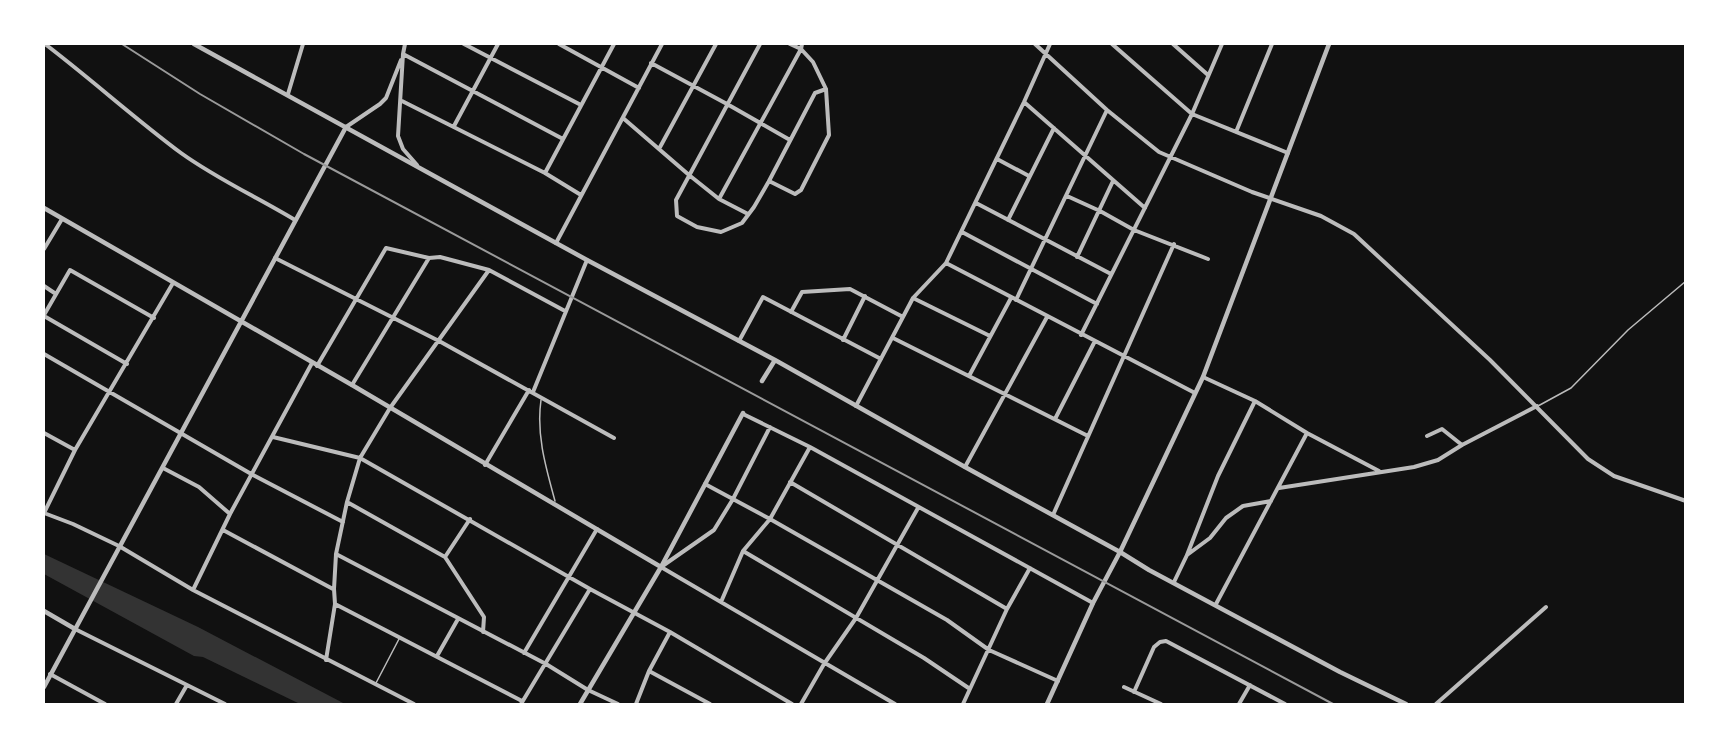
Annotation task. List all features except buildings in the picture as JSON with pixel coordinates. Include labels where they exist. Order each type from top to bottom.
[{"type":"street","points":[[45,44],[180,152],[218,178],[253,195],[295,220]]},
{"type":"street","points":[[194,44],[587,260],[775,360],[1149,570],[1406,705]]},
{"type":"street","points":[[288,94],[303,44]]},
{"type":"street","points":[[44,687],[346,127],[386,98],[405,44]]},
{"type":"street","points":[[464,44],[581,105]]},
{"type":"street","points":[[454,126],[498,44]]},
{"type":"street","points":[[559,44],[568,46],[639,88]]},
{"type":"street","points":[[545,173],[614,44]]},
{"type":"street","points":[[556,243],[662,44]]},
{"type":"street","points":[[658,149],[716,44]]},
{"type":"street","points":[[760,44],[676,200],[677,216],[697,227],[721,231],[742,223],[769,181],[815,93],[826,89]]},
{"type":"street","points":[[769,181],[795,194],[801,190],[829,135],[826,89],[813,62],[801,46],[790,44]]},
{"type":"street","points":[[1035,44],[1107,110],[1169,158],[1270,199],[1321,216],[1354,234],[1490,360],[1588,459],[1614,476],[1686,501]]},
{"type":"street","points":[[856,406],[914,298],[946,263],[1050,44]]},
{"type":"street","points":[[1112,44],[1192,114],[1287,153]]},
{"type":"street","points":[[1081,335],[1192,114],[1222,44]]},
{"type":"street","points":[[1236,132],[1272,44]]},
{"type":"street","points":[[1047,705],[1093,603],[1120,552],[1203,377],[1329,44]]},
{"type":"street","points":[[1176,45],[1208,75]]},
{"type":"street","points":[[719,199],[762,123],[801,46]]},
{"type":"street","points":[[403,54],[563,139]]},
{"type":"street","points":[[403,54],[399,141],[407,156],[418,166]]},
{"type":"street","points":[[651,63],[790,140]]},
{"type":"street","points":[[402,101],[545,173],[581,195]]},
{"type":"street","points":[[1024,102],[1145,208]]},
{"type":"street","points":[[969,376],[990,336],[1032,269],[1107,110]]},
{"type":"street","points":[[623,118],[719,199],[748,214]]},
{"type":"street","points":[[1008,220],[1054,128]]},
{"type":"street","points":[[997,159],[1029,176]]},
{"type":"street","points":[[1077,257],[1113,181]]},
{"type":"street","points":[[1067,196],[1134,230],[1208,259]]},
{"type":"street","points":[[976,203],[1110,274]]},
{"type":"street","points":[[44,208],[352,385],[895,705]]},
{"type":"street","points":[[44,249],[62,219]]},
{"type":"street","points":[[962,232],[1097,304]]},
{"type":"street","points":[[1053,515],[1174,244]]},
{"type":"street","points":[[318,366],[386,248],[429,258],[440,257],[489,270],[565,311]]},
{"type":"street","points":[[275,258],[439,341],[614,438]]},
{"type":"street","points":[[352,385],[429,258]]},
{"type":"street","points":[[485,465],[531,391],[587,260]]},
{"type":"street","points":[[946,263],[1195,393]]},
{"type":"street","points":[[127,364],[44,315],[70,270],[154,318]]},
{"type":"street","points":[[326,660],[335,604],[336,554],[347,502],[360,458],[390,408],[489,270]]},
{"type":"street","points":[[173,283],[75,450],[44,513],[119,546],[193,590],[414,705]]},
{"type":"street","points":[[44,286],[56,294]]},
{"type":"street","points":[[791,312],[802,292],[850,289],[903,317]]},
{"type":"street","points":[[843,340],[865,296]]},
{"type":"street","points":[[740,341],[763,297],[881,359]]},
{"type":"street","points":[[914,298],[990,336]]},
{"type":"street","points":[[965,467],[1047,317]]},
{"type":"street","points":[[892,338],[1088,436]]},
{"type":"street","points":[[1055,419],[1095,341]]},
{"type":"street","points":[[44,354],[253,475],[343,522]]},
{"type":"street","points":[[762,381],[775,360]]},
{"type":"street","points":[[193,590],[230,514],[312,363]]},
{"type":"street","points":[[1203,377],[1255,401],[1307,433],[1379,471]]},
{"type":"street","points":[[1174,582],[1218,476],[1255,401]]},
{"type":"street","points":[[1279,488],[1438,460],[1537,406]]},
{"type":"street","points":[[580,705],[661,567],[743,414],[810,447],[1093,603]]},
{"type":"street","points":[[661,567],[714,530],[733,499],[770,427]]},
{"type":"street","points":[[1427,436],[1442,429],[1462,445]]},
{"type":"street","points":[[44,433],[75,450]]},
{"type":"street","points":[[1216,604],[1307,433]]},
{"type":"street","points":[[273,436],[360,458],[670,632],[792,705]]},
{"type":"street","points":[[721,602],[743,551],[770,519],[810,447]]},
{"type":"street","points":[[164,468],[199,487],[230,514]]},
{"type":"street","points":[[790,482],[1007,609]]},
{"type":"street","points":[[705,484],[947,620],[989,650],[1058,681]]},
{"type":"street","points":[[1187,555],[1210,538],[1226,518],[1243,506],[1272,501]]},
{"type":"street","points":[[347,502],[445,557],[484,617],[483,632]]},
{"type":"street","points":[[801,705],[824,664],[856,618],[918,508]]},
{"type":"street","points":[[445,557],[470,519]]},
{"type":"street","points":[[524,652],[597,529]]},
{"type":"street","points":[[223,530],[334,589]]},
{"type":"street","points":[[743,551],[924,658],[970,689]]},
{"type":"street","points":[[336,554],[546,663],[588,690],[618,705]]},
{"type":"street","points":[[963,705],[1007,609],[1030,568]]},
{"type":"street","points":[[335,604],[437,656],[521,703],[590,589]]},
{"type":"street","points":[[1436,705],[1546,607]]},
{"type":"street","points":[[44,611],[225,705]]},
{"type":"street","points":[[437,656],[458,619]]},
{"type":"street","points":[[636,705],[649,671],[670,632]]},
{"type":"street","points":[[1134,692],[1154,647],[1166,641],[1285,705]]},
{"type":"street","points":[[649,671],[710,705]]},
{"type":"street","points":[[50,674],[105,705]]},
{"type":"street","points":[[176,705],[187,685]]},
{"type":"street","points":[[1239,705],[1250,686]]},
{"type":"street","points":[[1124,687],[1161,705]]},
{"type":"lane","points":[[1537,406],[1571,388],[1629,330],[1686,281]]},
{"type":"lane","points":[[541,396],[538,419],[543,458],[556,505]]},
{"type":"lane","points":[[375,685],[399,638]]},
{"type":"shaded area","points":[[44,554],[198,627],[345,704],[300,704],[203,657],[194,656],[44,574]]},
{"type":"railway","points":[[122,44],[200,94],[304,154],[1333,704]]}]
